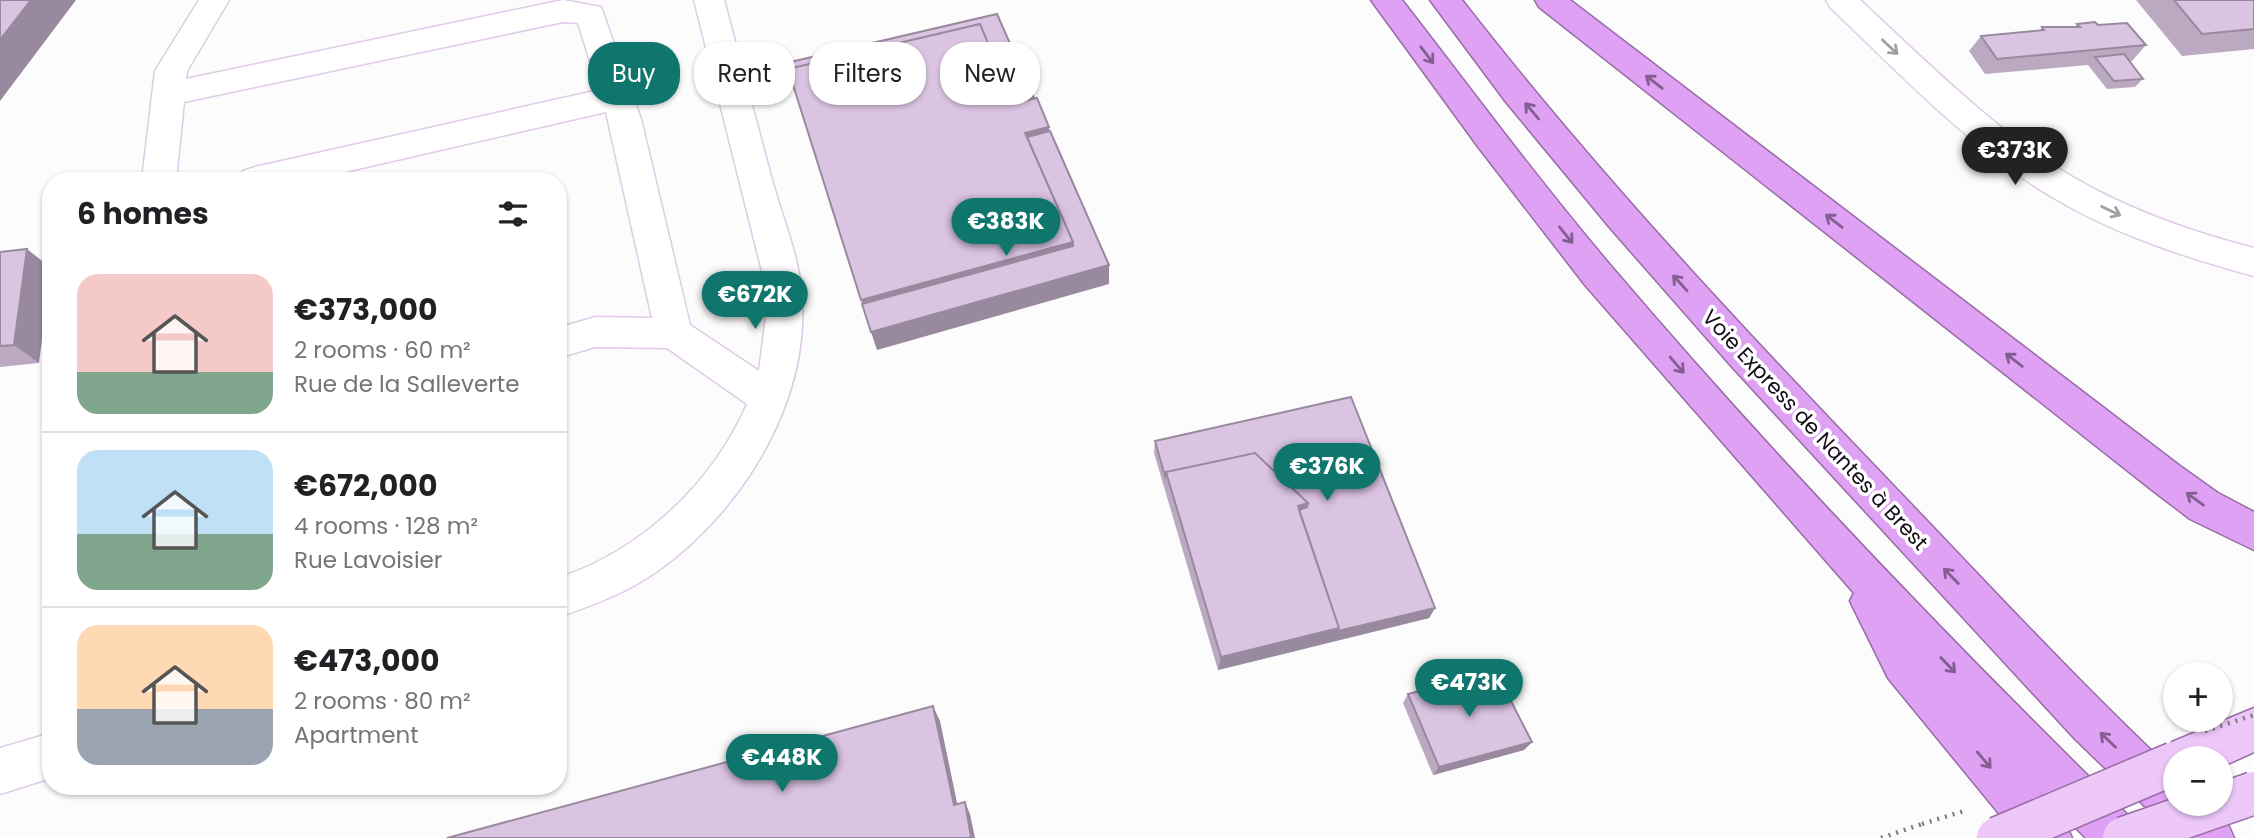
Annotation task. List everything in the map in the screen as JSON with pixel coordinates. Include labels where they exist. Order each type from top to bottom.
[{"type":"highway","points":[[1386,0],[1511,166],[1600,277],[1851,562],[2039,759],[2119,838]]},
{"type":"highway","name":"Voie Express de Nantes à Brest","points":[[1445,0],[1517,94],[1623,220],[1746,357],[2091,724],[2211,838]]},
{"type":"highway","points":[[1550,0],[2166,478],[2204,506],[2254,532]]},
{"type":"highway","points":[[1851,562],[1903,663],[2049,838]]},
{"type":"main road","points":[[2216,746],[2254,730]]},
{"type":"main road","points":[[1998,838],[2163,768]]},
{"type":"main road","points":[[2124,838],[2254,793]]},
{"type":"street","points":[[160,172],[171,71],[214,0]]},
{"type":"street","points":[[567,595],[593,587],[646,558],[694,515],[721,483],[751,436],[776,384],[784,342],[783,287],[709,0]]},
{"type":"street","points":[[1840,0],[1920,75],[2038,172],[2090,201],[2166,237],[2254,262]]},
{"type":"street","points":[[169,94],[563,11],[590,14],[599,42]]},
{"type":"street","points":[[290,172],[588,105]]},
{"type":"street","points":[[620,105],[674,333]]},
{"type":"street","points":[[567,340],[595,332],[674,333],[769,398]]},
{"type":"street","points":[[0,771],[42,758]]},
{"type":"path","points":[[1881,838],[1922,824]]},
{"type":"building","points":[[0,0],[31,0],[0,40]]},
{"type":"building","points":[[2174,0],[2254,0],[2254,29],[2202,34]]},
{"type":"building","points":[[997,14],[1009,42],[988,42],[980,24],[903,42],[876,42]]},
{"type":"building","points":[[2095,22],[2098,25],[2127,23],[2146,45],[1997,59],[1981,36],[2044,30],[2042,27],[2080,27],[2077,24]]},
{"type":"building","points":[[980,24],[988,42],[940,42],[940,105],[1040,105],[1049,127],[1025,133],[1073,242],[861,300],[795,91],[795,67],[809,64],[809,105],[926,105],[926,42],[903,42]]},
{"type":"building","points":[[2124,54],[2143,79],[2114,81],[2095,57]]},
{"type":"building","points":[[809,58],[809,64],[795,67],[795,61]]},
{"type":"building","points":[[1050,131],[1109,265],[871,332],[862,304],[1073,246],[1027,137]]},
{"type":"building","points":[[27,249],[14,345],[0,346],[0,252]]},
{"type":"building","points":[[1351,397],[1435,608],[1338,631],[1299,510],[1307,507],[1308,503],[1255,453],[1166,472],[1165,476],[1155,441]]},
{"type":"building","points":[[1255,453],[1308,503],[1298,506],[1339,628],[1221,657],[1166,472]]},
{"type":"building","points":[[1496,672],[1532,742],[1439,767],[1408,694]]},
{"type":"building","points":[[933,706],[954,805],[965,802],[971,837],[968,838],[447,838]]}]
